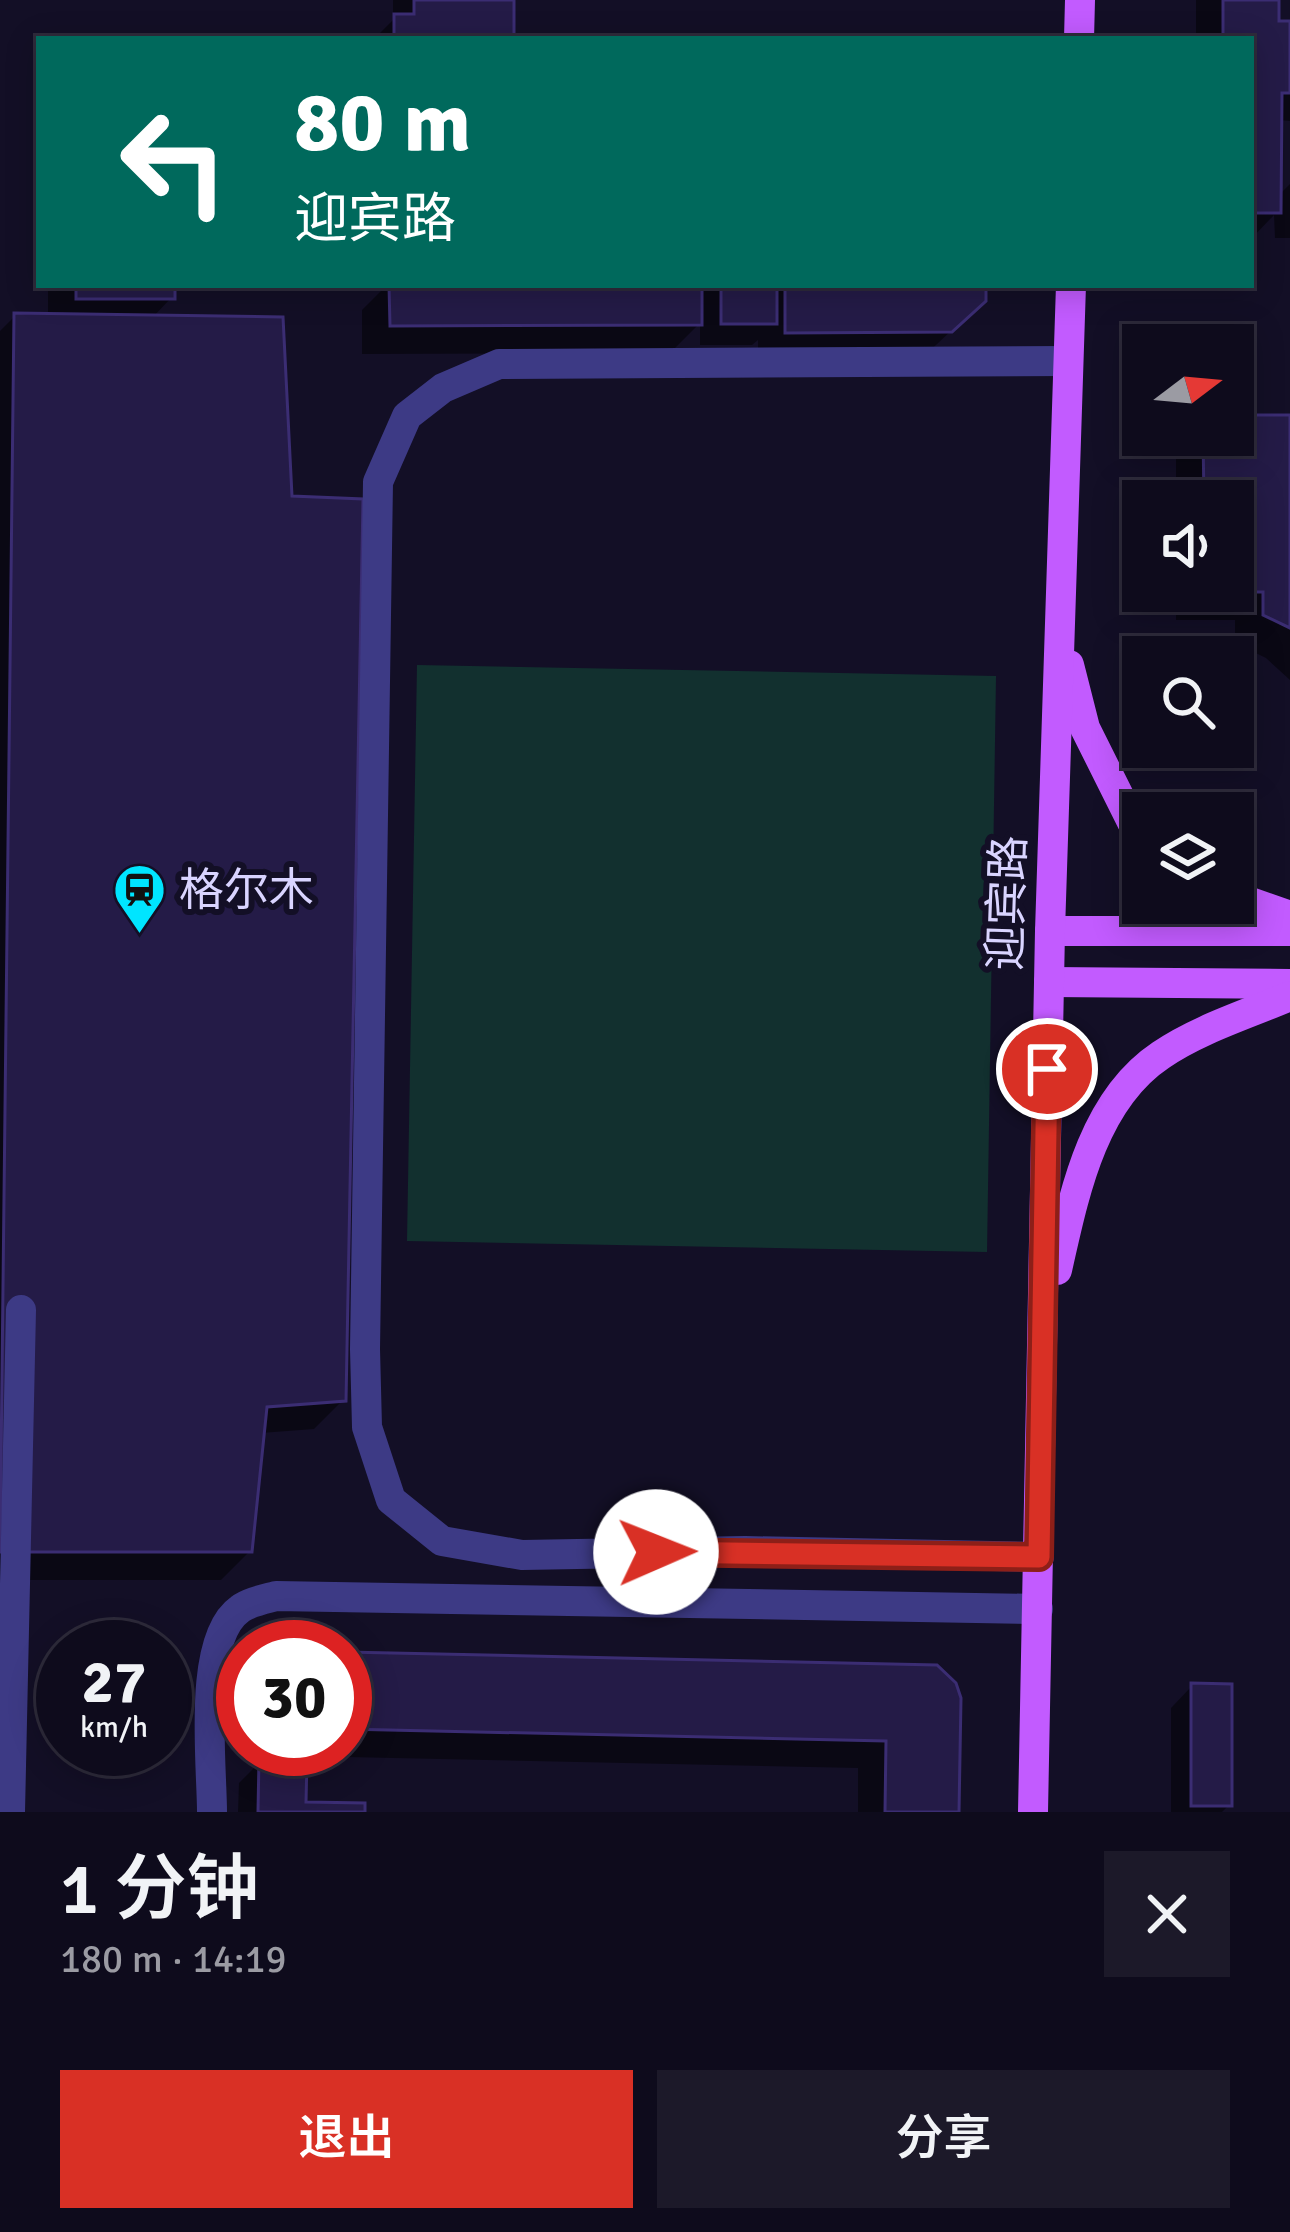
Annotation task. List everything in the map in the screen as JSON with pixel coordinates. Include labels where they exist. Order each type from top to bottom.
[{"type":"main road","points":[[1079,36],[1080,0]]},
{"type":"main road","name":"迎宾路","points":[[1033,1812],[1048,982],[1071,288]]},
{"type":"main road","points":[[1060,626],[1084,728],[1122,802]]},
{"type":"main road","points":[[1254,903],[1290,916]]},
{"type":"main road","points":[[1050,931],[1290,931]]},
{"type":"main road","points":[[1048,982],[1290,984]]},
{"type":"main road","points":[[1044,1329],[1068,1221],[1092,1145],[1123,1089],[1161,1054],[1290,996]]},
{"type":"street","points":[[1039,1557],[745,1551],[522,1555],[442,1540],[391,1500],[367,1427],[365,1349],[378,482],[407,416],[443,388],[499,364],[1068,361]]},
{"type":"street","points":[[10,1812],[21,1310]]},
{"type":"street","points":[[212,1812],[212,1669],[221,1635],[239,1609],[276,1596],[1038,1609]]},
{"type":"green space","points":[[417,665],[996,676],[987,1252],[407,1241]]},
{"type":"building","points":[[414,0],[514,0],[514,36],[394,36],[394,14],[414,14]]},
{"type":"building","points":[[1223,0],[1279,0],[1279,21],[1290,21],[1290,93],[1282,93],[1281,213],[1254,213],[1254,36],[1223,36]]},
{"type":"building","points":[[76,288],[175,288],[175,299],[76,299]]},
{"type":"building","points":[[389,288],[702,288],[702,325],[390,326]]},
{"type":"building","points":[[721,288],[777,288],[777,324],[721,324]]},
{"type":"building","points":[[785,288],[986,288],[986,301],[952,332],[785,333]]},
{"type":"building","points":[[14,313],[283,317],[292,496],[363,499],[346,1401],[267,1407],[252,1552],[0,1552]]},
{"type":"building","points":[[1254,415],[1290,415],[1290,628],[1263,615],[1263,592],[1254,592],[1254,480],[1204,480],[1203,456],[1254,456]]},
{"type":"building","points":[[372,1653],[937,1665],[956,1683],[961,1698],[959,1812],[885,1812],[886,1741],[372,1730]]},
{"type":"building","points":[[1191,1683],[1232,1684],[1232,1806],[1191,1806]]},
{"type":"building","points":[[259,1776],[307,1776],[306,1802],[365,1803],[365,1812],[258,1812]]},
{"type":"place","name":"格尔木","points":[[140,935]]},
{"type":"route","points":[[656,1552],[1039,1557],[1047,1069]]}]
